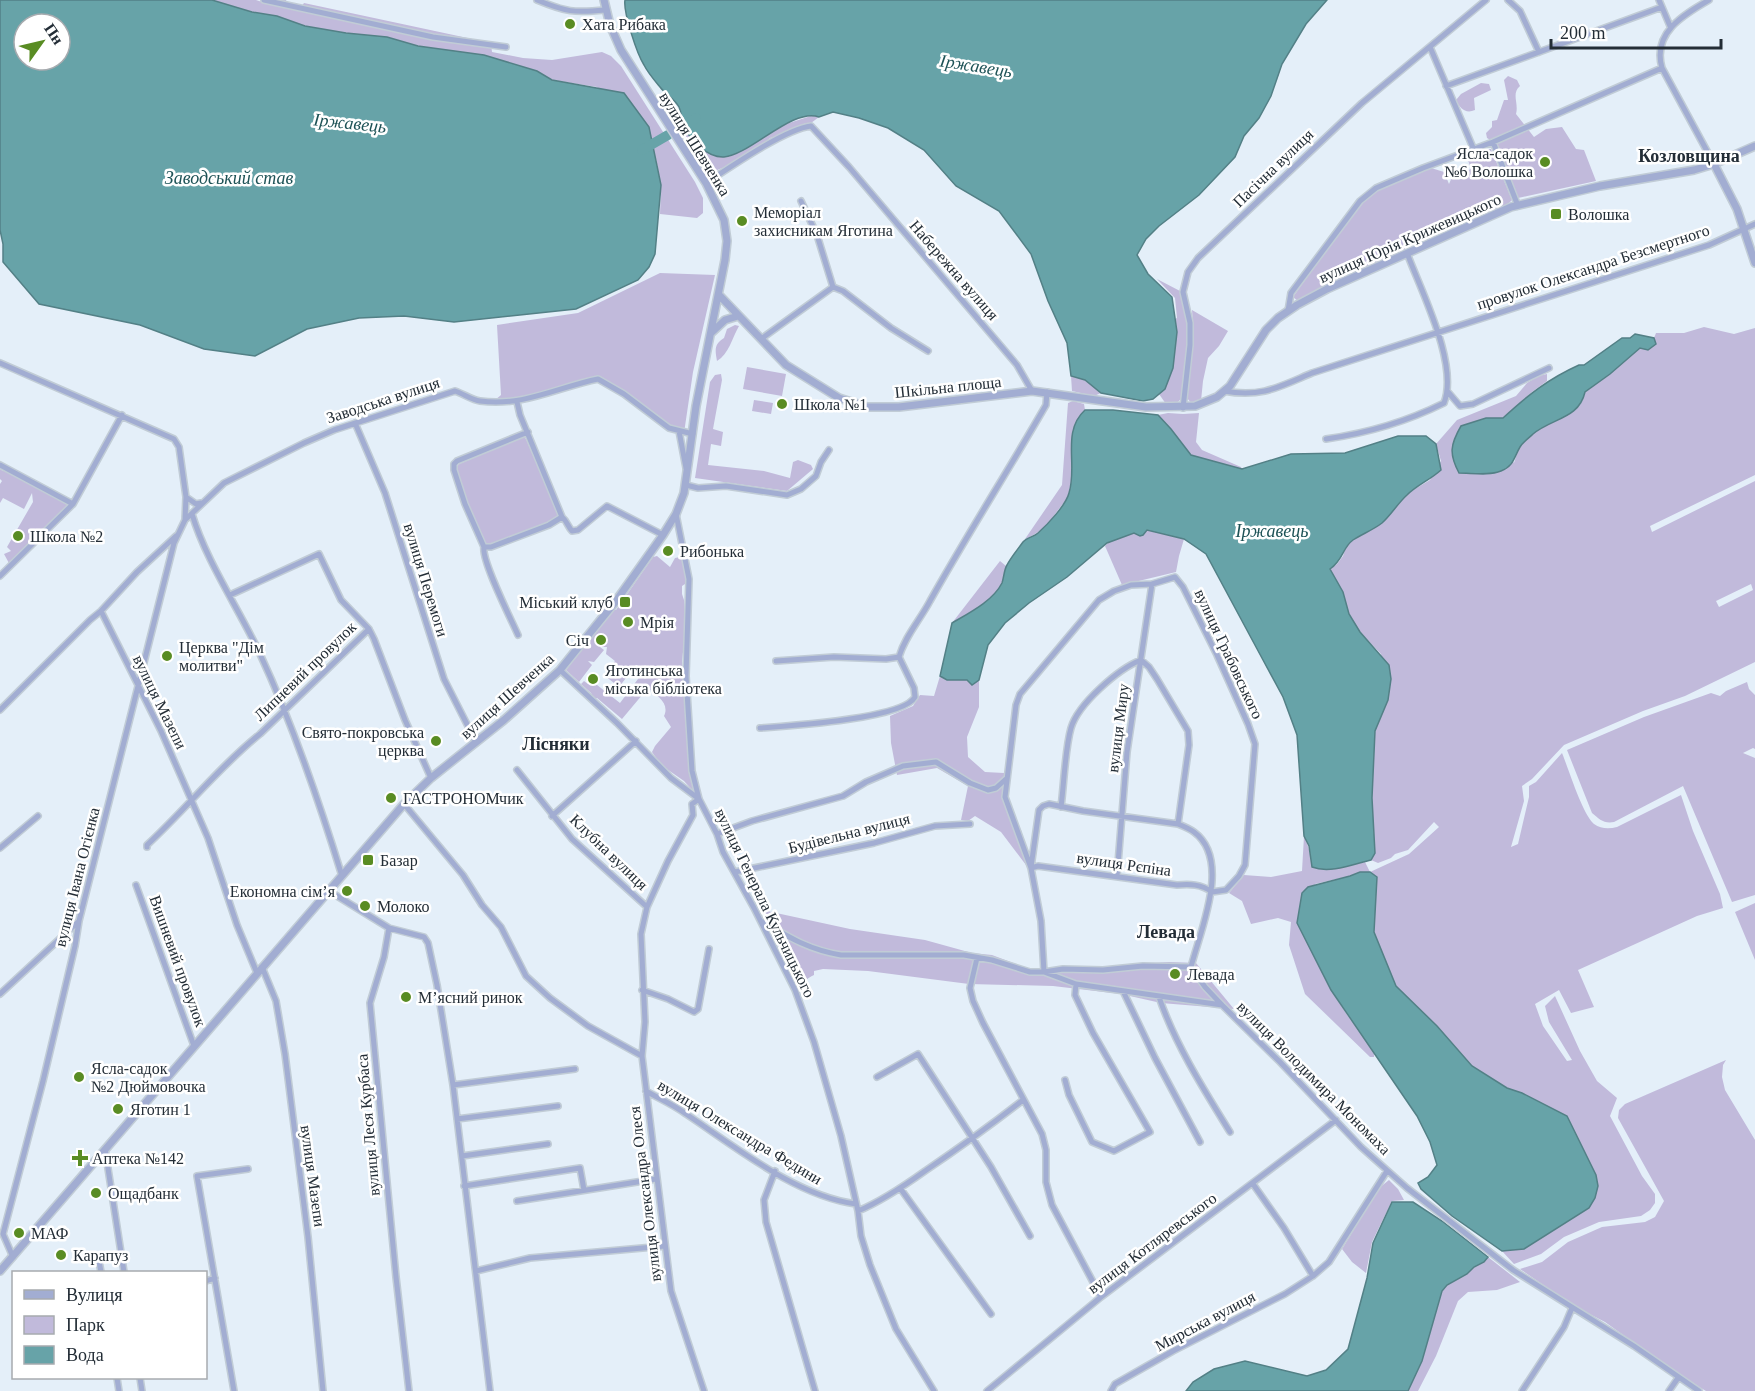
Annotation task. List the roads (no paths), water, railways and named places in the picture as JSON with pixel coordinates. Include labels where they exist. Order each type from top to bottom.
[{"type":"street","points":[[264,0],[433,38],[506,47]]},
{"type":"street","points":[[537,0],[575,12],[605,10]]},
{"type":"street","name":"вулиця Шевченка","points":[[0,1270],[404,804],[431,778],[528,700],[560,670],[616,601],[676,514],[688,475],[696,406],[719,295],[727,242],[724,220],[706,183],[621,50],[605,10],[604,0]]},
{"type":"street","name":"Пасічна вулиця","points":[[1183,408],[1191,323],[1183,292],[1188,272],[1198,258],[1362,103],[1486,0]]},
{"type":"street","points":[[1508,0],[1520,11],[1539,52]]},
{"type":"street","points":[[1659,0],[1670,26]]},
{"type":"street","points":[[1709,0],[1692,9],[1670,26],[1659,51],[1662,68],[1737,209],[1755,263]]},
{"type":"street","points":[[1446,86],[1662,8]]},
{"type":"street","points":[[1430,47],[1474,150]]},
{"type":"street","name":"вулиця Юрія Крижевицького","points":[[1288,311],[1291,293],[1360,201],[1376,188],[1474,150],[1662,68]]},
{"type":"street","name":"Набережна вулиця","points":[[706,183],[771,143],[804,127],[811,126],[849,167],[1012,358],[1032,391]]},
{"type":"street","points":[[1493,142],[1518,206]]},
{"type":"street","name":"вулиця Юрія Крижевицького","points":[[1183,408],[1201,405],[1224,392],[1266,330],[1288,311],[1327,289],[1518,206],[1600,186],[1694,170],[1755,146]]},
{"type":"street","points":[[801,201],[817,235],[833,287]]},
{"type":"street","name":"провулок Олександра Безсмертного","points":[[1224,392],[1236,394],[1269,392],[1312,373],[1709,245],[1755,224]]},
{"type":"street","points":[[1326,439],[1363,434],[1422,414],[1444,403],[1448,392],[1447,366],[1437,332],[1407,253]]},
{"type":"street","points":[[761,339],[833,287]]},
{"type":"street","points":[[833,287],[843,291],[928,351]]},
{"type":"street","name":"Шкільна площа","points":[[719,295],[786,365],[839,398],[867,407],[899,407],[1032,391],[1146,407],[1183,408]]},
{"type":"street","points":[[711,334],[725,320],[738,316]]},
{"type":"street","points":[[0,363],[122,415],[174,440],[179,447],[188,499],[186,520],[175,537],[137,572],[102,611],[90,620],[0,710]]},
{"type":"street","points":[[1448,392],[1460,406],[1473,404],[1549,368]]},
{"type":"street","name":"Заводська вулиця","points":[[186,520],[224,483],[244,471],[304,443],[355,423],[455,391],[477,401],[517,402],[598,379],[624,394],[669,428],[693,434]]},
{"type":"street","points":[[760,728],[891,712],[909,704],[915,697],[914,688],[899,657],[903,643],[1040,416],[1046,405],[1047,392]]},
{"type":"street","points":[[517,402],[520,415],[562,517],[572,531],[578,530],[607,506],[663,536]]},
{"type":"street","points":[[0,576],[73,504],[122,415]]},
{"type":"street","name":"вулиця Перемоги","points":[[355,423],[385,493],[444,679],[476,742]]},
{"type":"street","points":[[679,431],[688,475]]},
{"type":"street","points":[[518,634],[465,504],[454,464],[528,432]]},
{"type":"street","points":[[686,485],[698,488],[726,486],[787,495],[801,489],[816,476],[829,450]]},
{"type":"street","points":[[0,465],[73,504]]},
{"type":"street","points":[[188,499],[196,504],[201,503]]},
{"type":"street","points":[[192,514],[285,709],[342,876]]},
{"type":"street","name":"вулиця Генерала Кульчицького","points":[[676,514],[689,579],[686,676],[692,771],[699,799],[717,834],[723,852],[762,922],[795,990],[814,1042],[841,1136],[858,1211],[861,1236],[870,1265],[896,1329],[934,1391]]},
{"type":"street","points":[[484,547],[491,547],[549,525],[562,517]]},
{"type":"street","name":"вулиця Івана Огієнка","points":[[13,1257],[3,1234],[43,1081],[79,921],[174,543],[182,527]]},
{"type":"street","points":[[230,595],[319,554],[341,600],[369,628]]},
{"type":"street","name":"вулиця Грабовського","points":[[1152,584],[1175,577],[1183,587],[1217,655],[1255,744],[1245,865],[1239,876],[1226,890],[1212,892]]},
{"type":"street","points":[[1044,972],[1041,921],[1031,868],[1005,797],[1016,705],[1020,694],[1099,600],[1131,585],[1152,584]]},
{"type":"street","name":"вулиця Миру","points":[[1117,876],[1127,752],[1152,584]]},
{"type":"street","name":"вулиця Мазепи","points":[[102,611],[192,801],[208,838],[237,925],[276,1001],[308,1237],[323,1391]]},
{"type":"street","name":"Липневий провулок","points":[[147,847],[369,628],[431,778]]},
{"type":"street","points":[[776,661],[834,657],[886,659],[899,657]]},
{"type":"street","points":[[1061,807],[1072,726],[1080,713],[1113,676],[1141,660],[1157,679],[1188,731],[1189,745],[1178,824]]},
{"type":"street","points":[[560,670],[636,741],[671,778],[699,799]]},
{"type":"street","name":"Клубна вулиця","points":[[552,816],[636,741]]},
{"type":"street","points":[[717,834],[752,821],[843,796],[866,782],[903,766],[936,762],[970,783],[988,790],[996,788],[1007,778]]},
{"type":"street","name":"Клубна вулиця","points":[[517,770],[572,839],[647,908]]},
{"type":"street","points":[[993,789],[1005,797]]},
{"type":"street","name":"вулиця Олександра Олеся","points":[[699,799],[692,804],[693,815],[668,861],[647,908],[641,934],[645,1022],[642,1056],[670,1291],[704,1391]]},
{"type":"street","points":[[404,804],[463,875],[482,905],[501,927],[526,976],[550,998],[588,1026],[642,1056]]},
{"type":"street","points":[[1031,868],[1039,810],[1049,804],[1178,824],[1194,832],[1210,852],[1212,892],[1191,967]]},
{"type":"street","points":[[0,848],[38,816]]},
{"type":"street","name":"Будівельна вулиця","points":[[735,872],[874,843],[935,826],[970,824]]},
{"type":"street","name":"вулиця Рєпіна","points":[[1031,868],[1038,866],[1177,885],[1192,884],[1205,887],[1212,892]]},
{"type":"street","name":"Вишневий провулок","points":[[136,885],[194,1046]]},
{"type":"street","points":[[329,891],[388,928],[419,934],[428,943],[453,1085],[490,1391]]},
{"type":"street","points":[[0,994],[79,921]]},
{"type":"street","name":"вулиця Володимира Мономаха","points":[[762,922],[810,948],[841,955],[963,955],[992,960],[1030,972],[1063,969],[1103,970],[1143,966],[1191,967],[1204,987],[1387,1171],[1513,1270],[1634,1346],[1677,1378],[1699,1391]]},
{"type":"street","name":"вулиця Леся Курбаса","points":[[388,928],[384,957],[370,1003],[409,1391]]},
{"type":"street","points":[[642,990],[668,999],[694,1012],[698,1009],[709,949]]},
{"type":"street","points":[[977,958],[970,988],[973,1001],[1042,1134],[1046,1150],[1046,1182],[1052,1205],[1101,1297]]},
{"type":"street","name":"вулиця Володимира Мономаха","points":[[1044,972],[1076,984],[1222,1005]]},
{"type":"street","points":[[1065,1080],[1069,1095],[1092,1142],[1114,1151],[1150,1132],[1093,1033],[1075,995],[1076,984]]},
{"type":"street","points":[[1123,992],[1200,1142]]},
{"type":"street","points":[[1159,997],[1183,1049],[1230,1132]]},
{"type":"street","points":[[877,1077],[918,1054],[1010,1197],[1030,1236]]},
{"type":"street","points":[[453,1085],[575,1069]]},
{"type":"street","name":"вулиця Олександра Федини","points":[[646,1091],[683,1112],[788,1180],[822,1197],[856,1204]]},
{"type":"street","points":[[858,1211],[877,1203],[900,1188],[973,1138],[1023,1100]]},
{"type":"street","points":[[457,1119],[558,1106]]},
{"type":"street","name":"вулиця Котляревського","points":[[987,1391],[1101,1297],[1336,1120]]},
{"type":"street","points":[[462,1156],[548,1144]]},
{"type":"street","points":[[105,1149],[124,1271]]},
{"type":"street","points":[[464,1186],[580,1168],[584,1190]]},
{"type":"street","points":[[234,1391],[197,1176],[248,1169]]},
{"type":"street","points":[[774,1171],[764,1200],[766,1222],[815,1391]]},
{"type":"street","name":"Мирська вулиця","points":[[1111,1391],[1115,1384],[1173,1351],[1285,1294],[1313,1276],[1329,1262],[1387,1171]]},
{"type":"street","points":[[517,1201],[656,1179]]},
{"type":"street","points":[[1253,1184],[1284,1228],[1313,1276]]},
{"type":"street","points":[[900,1188],[991,1314]]},
{"type":"street","points":[[476,1271],[530,1258],[665,1246]]},
{"type":"street","points":[[99,1261],[101,1271]]},
{"type":"street","points":[[207,1281],[215,1278]]},
{"type":"street","points":[[1522,1391],[1564,1327],[1572,1308]]},
{"type":"street","points":[[1669,1391],[1677,1378]]},
{"type":"water","name":"Заводський став","points":[[0,0],[212,0],[252,12],[277,16],[305,26],[387,37],[418,46],[484,55],[537,71],[552,80],[624,93],[649,127],[661,185],[655,254],[649,267],[638,280],[576,309],[454,322],[404,316],[359,318],[307,329],[255,356],[204,349],[140,325],[39,304],[3,262],[0,230]]},
{"type":"water","points":[[625,0],[1327,0],[1306,24],[1282,64],[1271,96],[1259,118],[1244,136],[1235,157],[1199,195],[1146,239],[1137,255],[1148,274],[1172,297],[1177,332],[1173,368],[1165,389],[1153,399],[1143,401],[1101,393],[1085,380],[1071,376],[1067,343],[1048,301],[1031,254],[999,211],[956,186],[924,150],[888,128],[833,112],[819,117],[809,116],[797,119],[746,148],[724,157],[712,155],[700,147],[686,130],[677,104],[662,90],[641,60],[628,23]]},
{"type":"water","points":[[1635,334],[1654,338],[1656,344],[1648,350],[1640,348],[1585,392],[1582,401],[1571,413],[1533,434],[1521,445],[1509,467],[1491,473],[1459,473],[1452,449],[1461,426],[1486,418],[1503,418],[1548,382],[1568,370],[1584,365],[1622,338],[1630,338]]},
{"type":"water","name":"Іржавець","points":[[1085,410],[1113,410],[1158,415],[1191,455],[1242,469],[1291,454],[1345,453],[1398,436],[1426,436],[1436,444],[1441,470],[1411,491],[1382,523],[1349,543],[1330,569],[1343,592],[1349,614],[1360,632],[1389,665],[1391,679],[1388,700],[1375,731],[1372,798],[1375,853],[1371,860],[1334,869],[1312,867],[1309,846],[1304,836],[1297,735],[1283,697],[1206,554],[1184,539],[1147,530],[1140,536],[1134,533],[1107,543],[1067,577],[1005,623],[988,645],[979,680],[972,685],[967,680],[947,680],[940,676],[952,623],[993,595],[1002,583],[1005,569],[1023,542],[1047,525],[1067,498],[1071,482],[1074,428]]},
{"type":"water","points":[[1360,872],[1370,872],[1377,877],[1374,932],[1396,986],[1437,1026],[1472,1066],[1507,1088],[1522,1093],[1567,1116],[1596,1175],[1598,1186],[1589,1208],[1524,1249],[1502,1251],[1452,1216],[1421,1189],[1418,1183],[1428,1177],[1437,1165],[1430,1142],[1417,1116],[1331,990],[1297,923],[1302,893],[1308,887]]},
{"type":"water","points":[[1392,1202],[1413,1202],[1442,1221],[1488,1257],[1467,1274],[1447,1285],[1442,1291],[1422,1361],[1408,1391],[1186,1391],[1193,1382],[1214,1369],[1245,1361],[1307,1376],[1326,1370],[1348,1349],[1367,1278],[1373,1243]]},
{"type":"waterway","name":"Іржавець","points":[[677,130],[696,118]]},
{"type":"waterway","name":"Іржавець","points":[[642,150],[668,135]]},
{"type":"place","name":"Хата Рибака","points":[[570,24]]},
{"type":"place","name":"Ясла-садок №6 Волошка","points":[[1545,162]]},
{"type":"place","name":"Волошка","points":[[1556,214]]},
{"type":"place","name":"Меморіал захисникам Яготина","points":[[742,221]]},
{"type":"place","name":"Школа №1","points":[[782,404]]},
{"type":"place","name":"Школа №2","points":[[18,536]]},
{"type":"place","name":"Рибонька","points":[[668,551]]},
{"type":"place","name":"Міський клуб","points":[[625,602]]},
{"type":"place","name":"Мрія","points":[[628,622]]},
{"type":"place","name":"Січ","points":[[601,640]]},
{"type":"place","name":"Церква \"Дім молитви\"","points":[[167,656]]},
{"type":"place","name":"Яготинська міська бібліотека","points":[[593,679]]},
{"type":"place","name":"Свято-покровська церква","points":[[436,741]]},
{"type":"place","name":"ГАСТРОНОМчик","points":[[391,798]]},
{"type":"place","name":"Базар","points":[[368,860]]},
{"type":"place","name":"Економна сім’я","points":[[347,891]]},
{"type":"place","name":"Молоко","points":[[365,906]]},
{"type":"place","name":"Левада","points":[[1175,974]]},
{"type":"place","name":"М’ясний ринок","points":[[406,997]]},
{"type":"place","name":"Ясла-садок №2 Дюймовочка","points":[[79,1077]]},
{"type":"place","name":"Яготин 1","points":[[118,1109]]},
{"type":"place","name":"Аптека №142","points":[[80,1158]]},
{"type":"place","name":"Ощадбанк","points":[[96,1193]]},
{"type":"place","name":"МАФ","points":[[19,1233]]},
{"type":"place","name":"Карапуз","points":[[61,1255]]},
{"type":"district","name":"Козловщина","points":[[1689,156]]},
{"type":"district","name":"Лісняки","points":[[556,744]]},
{"type":"district","name":"Левада","points":[[1166,932]]}]
